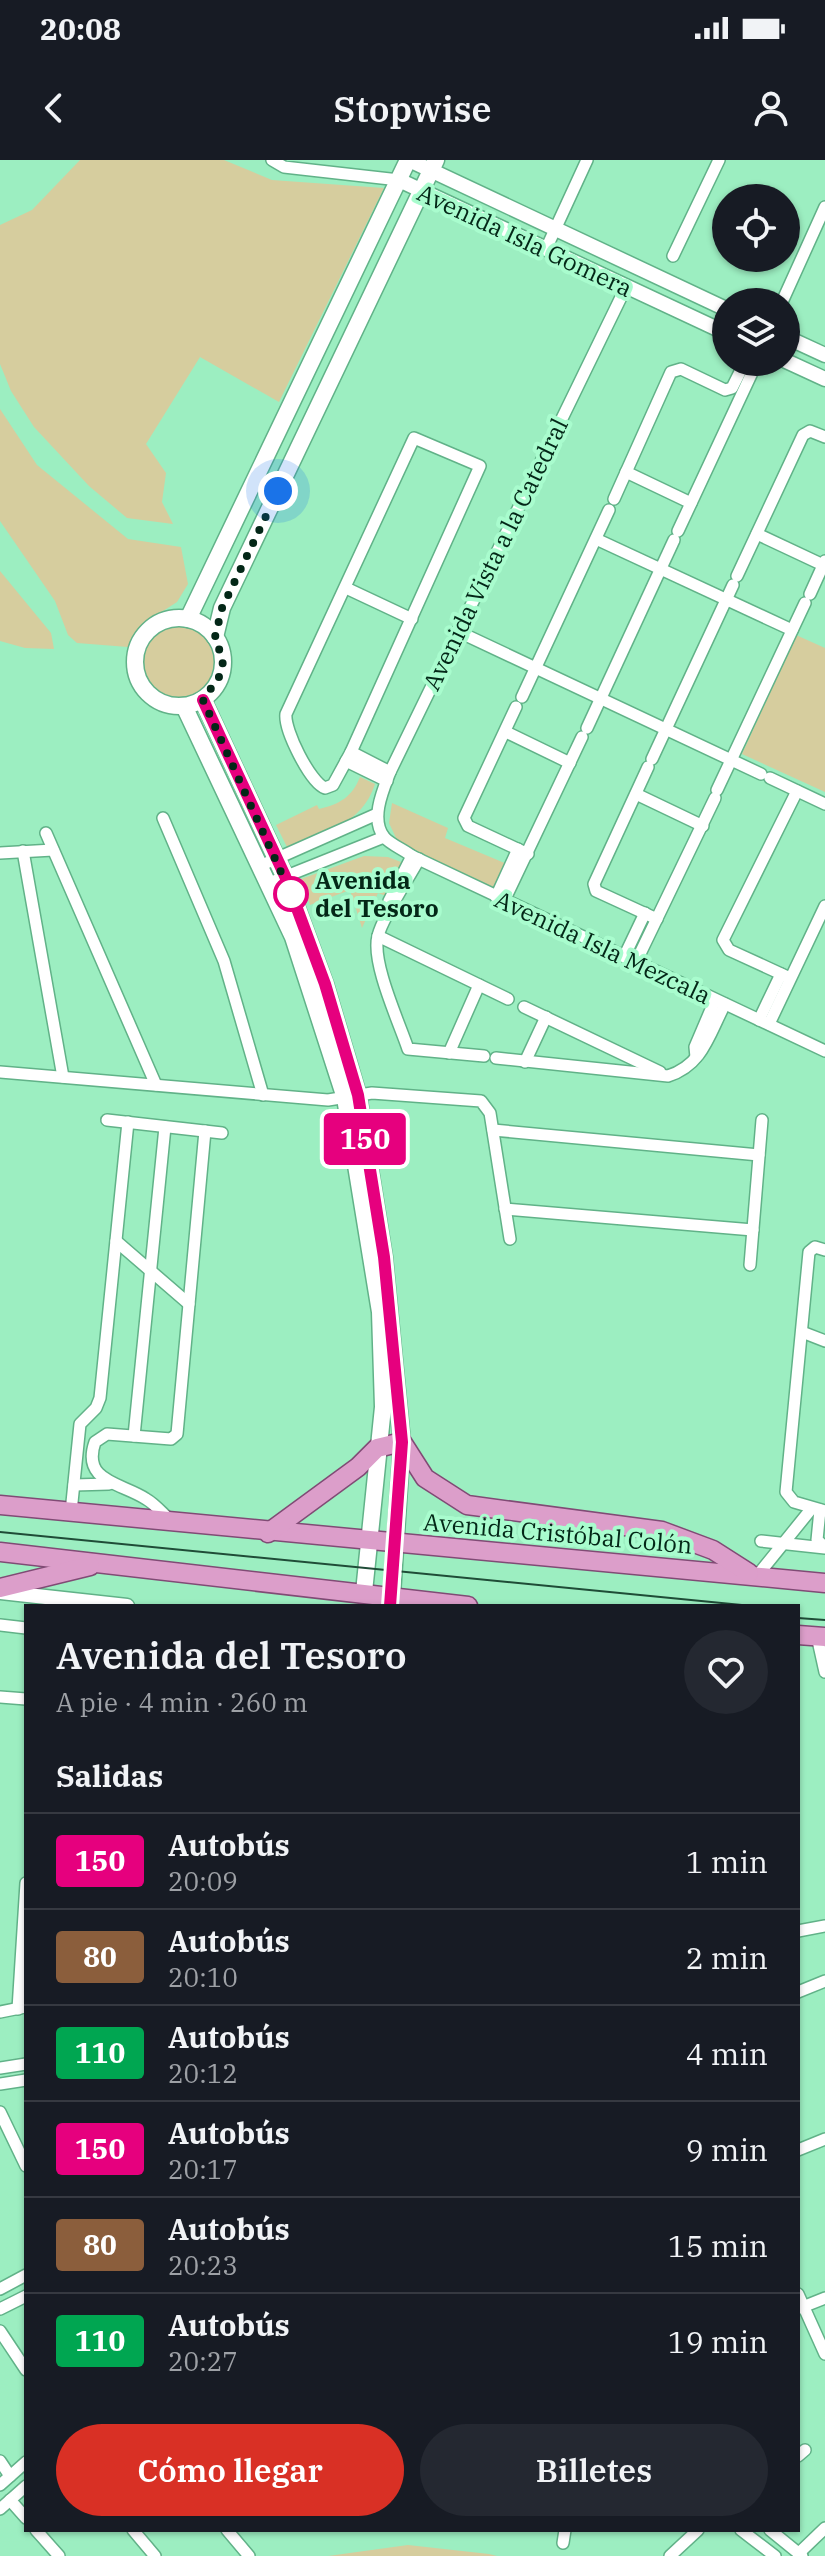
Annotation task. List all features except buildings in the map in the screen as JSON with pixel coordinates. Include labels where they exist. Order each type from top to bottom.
[{"type":"main road","points":[[188,619],[408,160]]},
{"type":"main road","points":[[215,637],[188,619],[165,620],[153,626],[144,635],[135,659],[141,684],[159,702],[184,706],[203,700],[221,674],[223,661],[215,637],[222,608],[434,166]]},
{"type":"main road","points":[[203,700],[269,862],[325,984],[351,1096],[384,1257],[402,1442],[391,1601]]},
{"type":"main road","points":[[184,706],[269,862]]},
{"type":"main road","points":[[351,1096],[380,1312],[383,1407],[364,1599]]},
{"type":"main road","points":[[268,1533],[358,1467],[377,1448],[402,1442]]},
{"type":"main road","points":[[402,1442],[425,1478],[467,1505],[662,1531],[713,1550],[754,1575]]},
{"type":"main road","name":"Avenida Cristóbal Colón","points":[[0,1505],[268,1533],[369,1539],[825,1583]]},
{"type":"main road","points":[[0,1552],[104,1562],[364,1599],[428,1604]]},
{"type":"main road","points":[[0,1590],[104,1562]]},
{"type":"street","name":"Avenida Isla Gomera","points":[[272,160],[284,167],[399,180],[712,327]]},
{"type":"street","name":"Avenida Isla Gomera","points":[[408,160],[434,166],[555,229],[712,302]]},
{"type":"street","points":[[546,249],[587,160]]},
{"type":"street","points":[[673,256],[719,160]]},
{"type":"street","points":[[788,288],[825,207]]},
{"type":"street","name":"Avenida Vista a la Catedral","points":[[380,826],[388,777],[626,287]]},
{"type":"street","points":[[800,343],[825,355]]},
{"type":"street","points":[[800,367],[825,379]]},
{"type":"street","points":[[523,851],[468,826],[464,821],[671,372],[681,369],[725,390],[732,388],[738,376]]},
{"type":"street","points":[[500,899],[570,763],[750,376]]},
{"type":"street","points":[[657,919],[596,891],[594,884],[803,435],[810,431],[825,437]]},
{"type":"street","points":[[414,438],[480,466],[412,619],[349,756],[333,785],[320,787],[310,776],[285,720],[414,438]]},
{"type":"street","points":[[626,472],[691,503]]},
{"type":"street","points":[[636,962],[703,826],[824,563],[757,534]]},
{"type":"street","points":[[596,539],[792,630]]},
{"type":"street","points":[[346,588],[412,619]]},
{"type":"street","points":[[459,628],[600,699],[825,804]]},
{"type":"street","points":[[506,732],[570,763]]},
{"type":"street","points":[[349,756],[388,777]]},
{"type":"street","points":[[785,976],[729,950],[723,940],[797,791]]},
{"type":"street","points":[[636,794],[703,826]]},
{"type":"street","points":[[163,818],[224,961],[263,1095]]},
{"type":"street","points":[[269,862],[380,826]]},
{"type":"street","points":[[277,880],[380,826]]},
{"type":"street","name":"Avenida Isla Mezcala","points":[[380,826],[416,858],[825,1051]]},
{"type":"street","points":[[46,833],[156,1085]]},
{"type":"street","points":[[0,853],[53,850]]},
{"type":"street","points":[[23,851],[63,1077]]},
{"type":"street","points":[[416,858],[389,901],[388,913],[378,936],[377,953],[408,1049],[668,1076],[686,1069],[696,1057],[695,1047],[720,1002]]},
{"type":"street","points":[[764,1022],[785,976],[825,906]]},
{"type":"street","points":[[624,957],[645,913]]},
{"type":"street","points":[[378,936],[508,999]]},
{"type":"street","points":[[449,1053],[479,985]]},
{"type":"street","points":[[524,1007],[668,1076]]},
{"type":"street","points":[[525,1062],[546,1017]]},
{"type":"street","points":[[0,1072],[328,1100],[351,1096],[481,1101],[489,1108],[510,1239]]},
{"type":"street","points":[[107,1120],[222,1133]]},
{"type":"street","points":[[750,1265],[762,1120]]},
{"type":"street","points":[[71,1512],[80,1424],[96,1408],[100,1398],[128,1122]]},
{"type":"street","points":[[134,1436],[165,1127]]},
{"type":"street","points":[[493,1130],[759,1155]]},
{"type":"street","points":[[109,1484],[93,1465],[95,1442],[107,1434],[171,1439],[177,1434],[205,1131]]},
{"type":"street","points":[[505,1209],[753,1230]]},
{"type":"street","points":[[116,1241],[189,1304]]},
{"type":"street","points":[[819,1510],[794,1502],[786,1492],[809,1252],[815,1247],[825,1250]]},
{"type":"street","points":[[802,1332],[825,1341]]},
{"type":"street","points":[[74,1485],[109,1484],[148,1500],[173,1523]]},
{"type":"street","points":[[754,1575],[819,1510]]},
{"type":"street","points":[[819,1510],[817,1540],[825,1548]]},
{"type":"street","points":[[761,1541],[825,1548]]},
{"type":"street","points":[[0,1590],[111,1604]]},
{"type":"street","points":[[0,1625],[24,1628]]},
{"type":"street","points":[[813,1636],[825,1672]]},
{"type":"street","points":[[0,1697],[24,1699]]},
{"type":"street","points":[[800,1931],[825,1926]]},
{"type":"street","points":[[0,2012],[22,2008],[24,1946]]},
{"type":"street","points":[[800,1991],[825,1981]]},
{"type":"street","points":[[0,2068],[24,2064]]},
{"type":"street","points":[[0,2084],[24,2080]]},
{"type":"street","points":[[0,2112],[24,2162]]},
{"type":"street","points":[[800,2149],[825,2139]]},
{"type":"street","points":[[1,2287],[24,2276]]},
{"type":"street","points":[[0,2309],[24,2297]]},
{"type":"street","points":[[825,2298],[801,2308],[825,2354]]},
{"type":"street","points":[[0,2331],[24,2367]]},
{"type":"street","points":[[0,2461],[10,2476]]},
{"type":"street","points":[[0,2485],[24,2464]]},
{"type":"street","points":[[0,2509],[24,2488]]},
{"type":"street","points":[[10,2500],[24,2516]]},
{"type":"street","points":[[772,2532],[801,2555],[825,2528]]},
{"type":"street","points":[[38,2532],[59,2556]]},
{"type":"street","points":[[135,2532],[155,2556]]},
{"type":"street","points":[[229,2532],[249,2556]]},
{"type":"street","points":[[670,2556],[696,2532]]},
{"type":"street","points":[[744,2532],[775,2556]]},
{"type":"shaded area","points":[[80,160],[224,160],[272,180],[384,188],[279,402],[200,357],[146,444],[166,473],[162,502],[173,524],[127,518],[89,486],[34,427],[11,391],[0,364],[0,225],[32,210]]},
{"type":"shaded area","points":[[0,409],[37,465],[128,539],[181,547],[188,584],[177,602],[143,624],[128,647],[77,643],[68,635],[55,601],[0,521]]},
{"type":"shaded area","points":[[0,571],[51,633],[54,649],[25,648],[0,641]]},
{"type":"shaded area","points":[[178,626],[192,629],[204,637],[212,649],[215,663],[212,677],[204,689],[192,697],[178,700],[164,697],[152,689],[144,677],[141,663],[144,649],[152,637],[164,629]]},
{"type":"shaded area","points":[[796,635],[825,648],[825,792],[742,754]]},
{"type":"shaded area","points":[[360,777],[375,784],[361,809],[340,826],[287,847],[276,825],[317,805],[319,809],[339,802],[349,795]]},
{"type":"shaded area","points":[[392,803],[448,828],[445,838],[507,864],[498,886],[493,888],[397,840],[389,823]]},
{"type":"shaded area","points":[[364,856],[388,857],[401,862],[386,896],[378,893],[362,928],[350,890],[310,905],[301,879]]},
{"type":"shaded area","points":[[408,2545],[489,2554],[497,2556],[328,2556]]},
{"type":"tram line","points":[[0,1532],[732,1604]]},
{"type":"tram line","points":[[800,1618],[825,1620]]},
{"type":"bus line","name":"150","points":[[203,700],[285,876],[325,984],[358,1095],[384,1257],[402,1442],[390,1604]]},
{"type":"place","name":"Avenida del Tesoro","points":[[291,894]]},
{"type":"route","points":[[278,491],[222,608],[215,637],[221,648],[221,674],[216,686],[203,700],[295,903],[291,894]]}]
